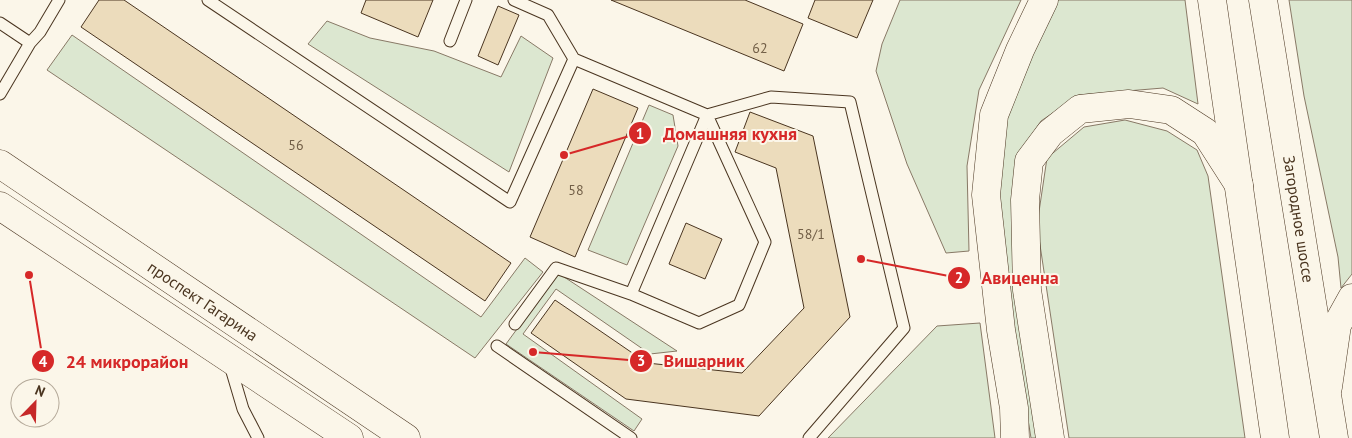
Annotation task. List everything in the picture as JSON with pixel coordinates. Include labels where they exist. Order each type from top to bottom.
[{"type":"main road","points":[[1015,438],[1014,408],[1001,330],[986,195],[994,115],[1020,50],[1044,0]]},
{"type":"main road","points":[[1212,0],[1275,438]]},
{"type":"main road","name":"Загородное шоссе","points":[[1263,0],[1334,438]]},
{"type":"main road","points":[[1050,438],[1028,290],[1025,200],[1029,161],[1034,154],[1050,134],[1080,109],[1129,104],[1146,106],[1171,110],[1205,132],[1239,185]]},
{"type":"main road","name":"проспект Гагарина","points":[[0,164],[406,438]]},
{"type":"main road","name":"проспект Гагарина","points":[[0,206],[349,438]]},
{"type":"main road","points":[[1327,393],[1337,325],[1352,298]]},
{"type":"lane","points":[[0,94],[30,43],[40,32],[59,0]]},
{"type":"lane","points":[[208,0],[510,202],[574,59]]},
{"type":"lane","points":[[450,41],[466,0]]},
{"type":"lane","points":[[514,0],[548,15],[574,59],[707,114],[771,97],[850,102],[904,328],[809,438]]},
{"type":"lane","points":[[0,23],[30,43]]},
{"type":"lane","points":[[631,294],[707,114]]},
{"type":"lane","points":[[515,324],[556,268],[631,294],[699,324],[739,305],[765,242],[707,114]]},
{"type":"lane","points":[[497,346],[631,438]]},
{"type":"lane","points":[[228,359],[243,409],[258,438]]},
{"type":"green space","points":[[900,0],[1021,0],[979,90],[967,166],[969,251],[946,253],[907,164],[876,71],[882,44]]},
{"type":"green space","points":[[1056,0],[1185,0],[1198,104],[1163,88],[1079,95],[1041,121],[1017,157],[1038,438],[1031,438],[999,239],[996,167],[1012,97]]},
{"type":"green space","points":[[1289,0],[1352,0],[1352,274],[1341,288],[1338,257],[1304,96]]},
{"type":"green space","points":[[327,21],[370,38],[434,51],[501,77],[521,36],[553,58],[509,172],[308,44]]},
{"type":"green space","points":[[72,35],[481,317],[525,258],[543,272],[475,358],[47,70]]},
{"type":"green space","points":[[649,105],[673,115],[678,146],[627,265],[588,250]]},
{"type":"green space","points":[[1125,120],[1167,131],[1197,150],[1208,176],[1245,438],[1069,438],[1037,225],[1047,158],[1084,127]]},
{"type":"green space","points":[[558,273],[677,351],[650,354],[556,289],[523,334],[642,419],[634,431],[506,344]]},
{"type":"green space","points":[[980,323],[995,438],[828,438],[937,326]]},
{"type":"building","points":[[99,0],[124,0],[511,263],[485,301],[81,27]]},
{"type":"building","points":[[366,0],[433,0],[418,37],[361,13]]},
{"type":"building","points":[[611,0],[745,0],[803,24],[784,71]]},
{"type":"building","points":[[815,0],[873,0],[857,38],[808,18]]},
{"type":"building","points":[[498,6],[519,15],[498,65],[478,56]]},
{"type":"building","points":[[593,89],[638,108],[575,257],[530,237]]},
{"type":"building","points":[[750,112],[813,136],[850,317],[759,416],[626,399],[531,333],[555,300],[647,363],[742,373],[804,308],[776,168],[735,152]]},
{"type":"building","points":[[686,223],[722,239],[705,279],[669,264]]},
{"type":"place","name":"Домашняя кухня","points":[[564,155]]},
{"type":"place","name":"Авиценна","points":[[861,259]]},
{"type":"place","name":"24 микрорайон","points":[[29,275]]},
{"type":"place","name":"Вишарник","points":[[533,352]]}]
